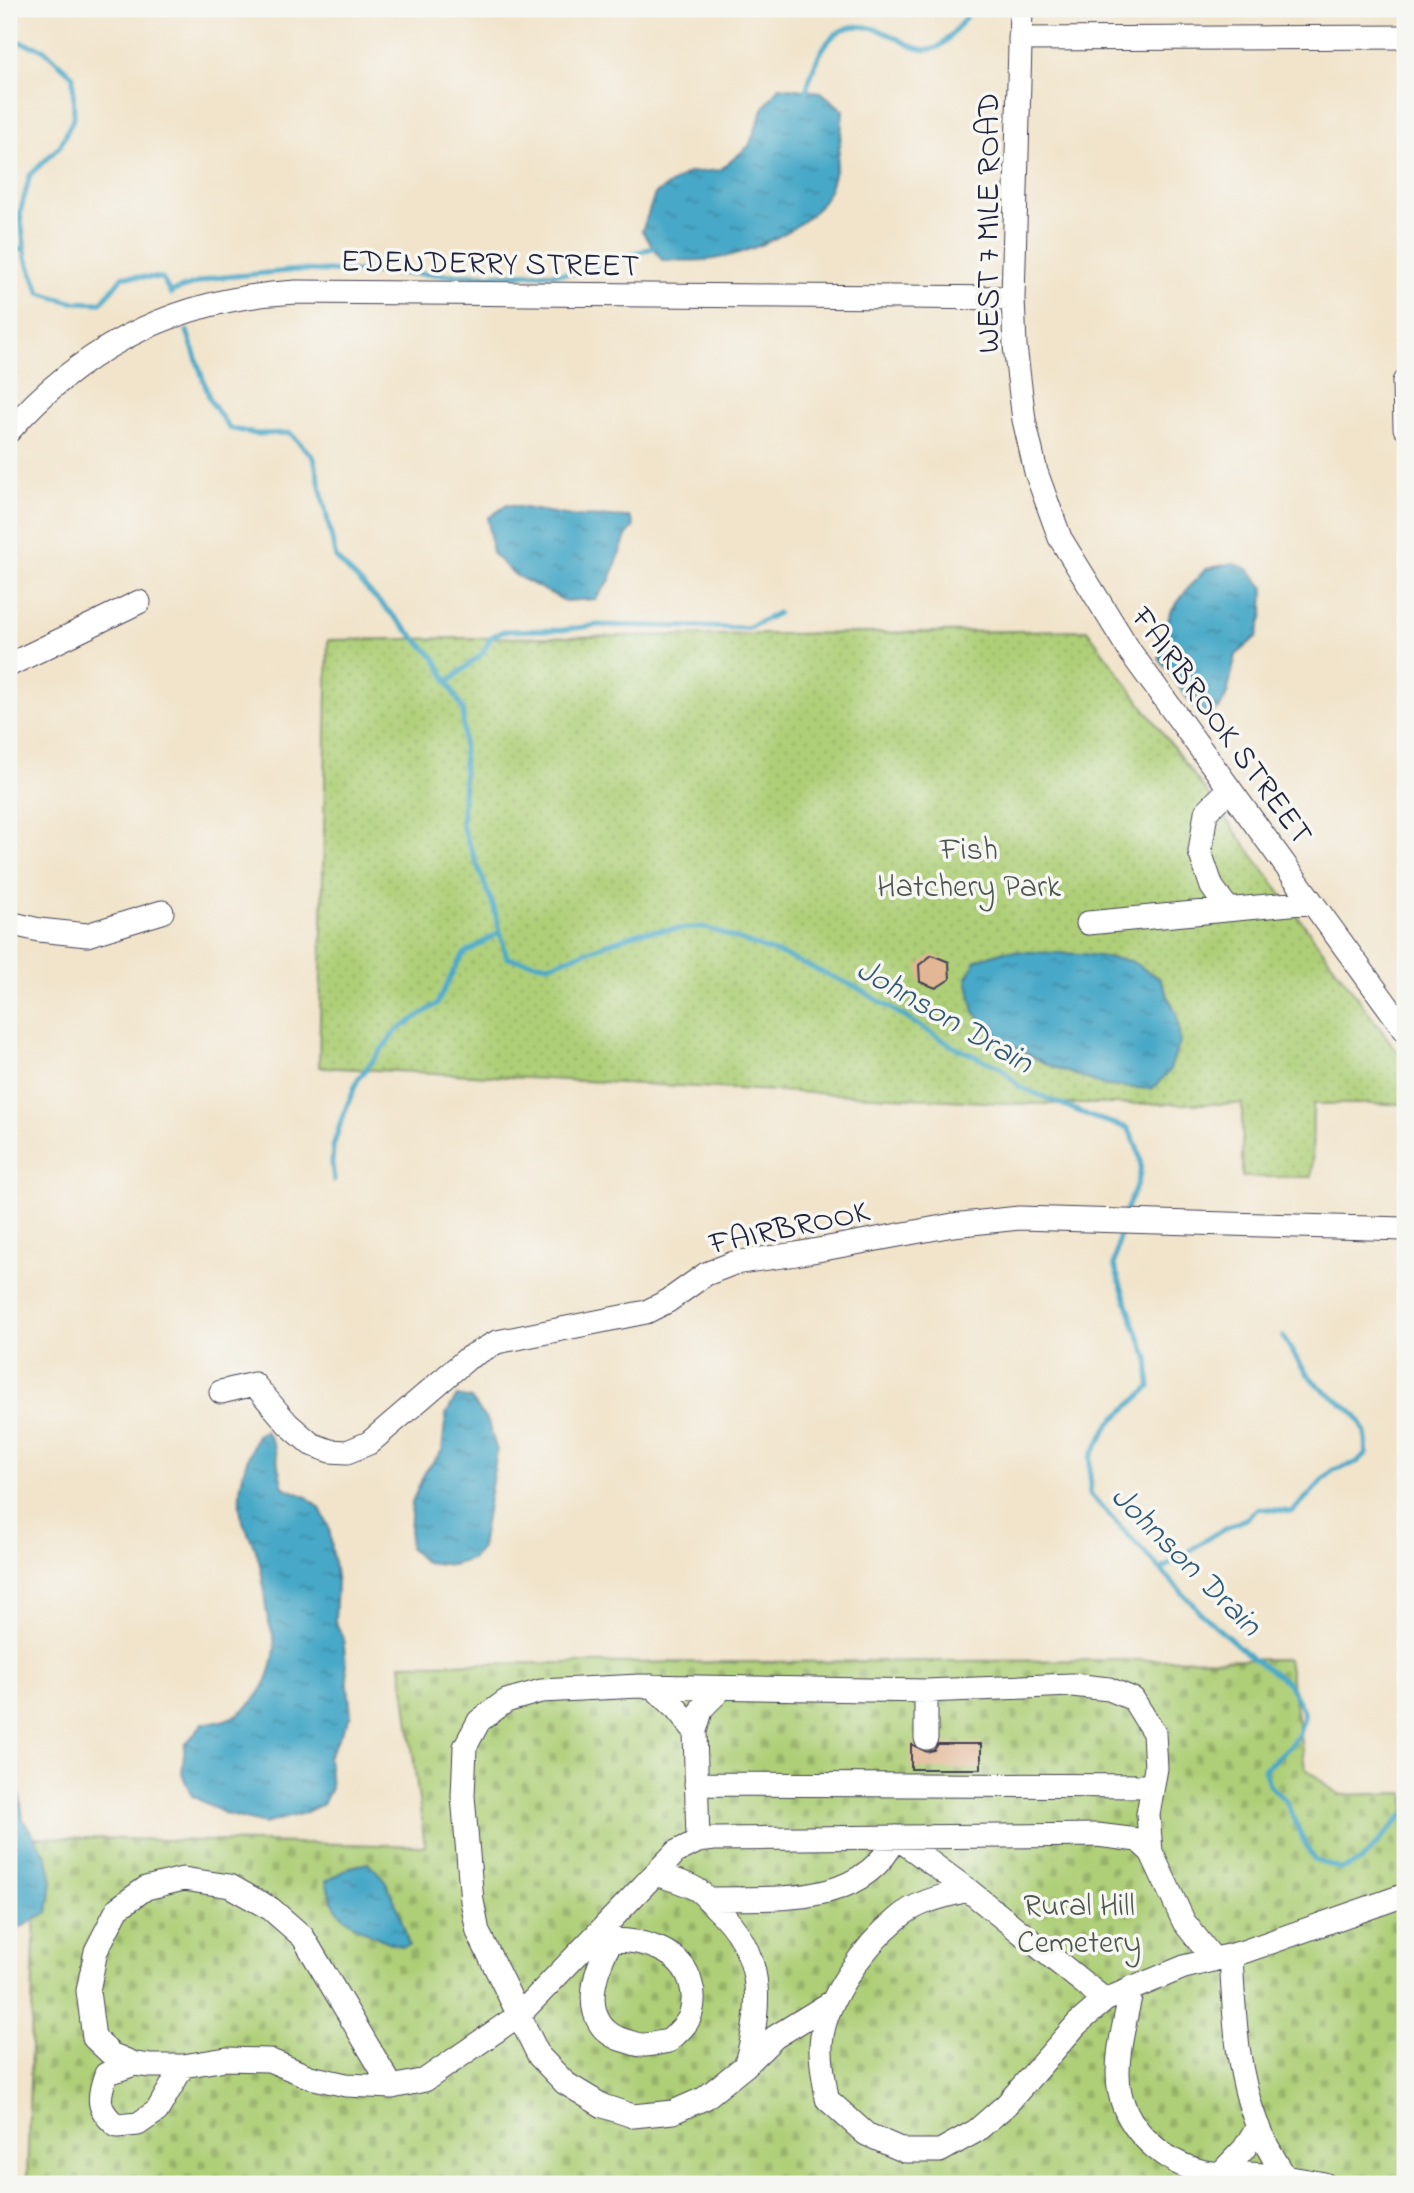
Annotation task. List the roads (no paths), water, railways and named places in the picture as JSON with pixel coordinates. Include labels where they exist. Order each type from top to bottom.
[{"type":"street","name":"WEST 7 MILE ROAD","points":[[1021,9],[1013,298],[1015,346],[1028,438]]},
{"type":"street","points":[[1020,39],[1405,37]]},
{"type":"street","name":"EDENDERRY STREET","points":[[9,431],[59,381],[112,344],[168,316],[241,297],[319,292],[1013,298]]},
{"type":"street","points":[[1404,382],[1405,428]]},
{"type":"street","name":"FAIRBROOK STREET","points":[[1028,438],[1036,472],[1060,538],[1130,653],[1311,902],[1402,1018]]},
{"type":"street","points":[[9,665],[139,602]]},
{"type":"street","points":[[1228,909],[1212,887],[1200,852],[1206,812],[1229,789]]},
{"type":"street","points":[[1088,923],[1311,902]]},
{"type":"street","points":[[9,923],[39,930],[87,935],[162,912]]},
{"type":"street","name":"FAIRBROOK","points":[[221,1392],[254,1384],[288,1424],[312,1444],[330,1451],[347,1452],[369,1443],[468,1358],[484,1348],[546,1331],[646,1312],[720,1268],[953,1225],[1019,1218],[1405,1229]]},
{"type":"street","points":[[832,2002],[775,2038],[705,2098],[673,2112],[633,2116],[603,2106],[565,2084],[539,2056],[478,1932],[471,1901],[463,1796],[465,1747],[478,1720],[506,1701],[541,1691],[652,1686],[926,1691],[1072,1685],[1109,1689],[1133,1699],[1154,1733],[1156,1768],[1148,1814],[1152,1852],[1184,1922],[1228,1956],[1237,2043],[1258,2126],[1287,2180]]},
{"type":"street","points":[[652,1686],[676,1708],[695,1731]]},
{"type":"street","points":[[698,1841],[695,1731],[702,1708],[722,1688]]},
{"type":"street","points":[[926,1691],[926,1738]]},
{"type":"street","points":[[696,1784],[1153,1786]]},
{"type":"street","points":[[392,2087],[303,1937],[271,1909],[230,1886],[183,1880],[146,1888],[118,1908],[96,1951],[88,1990],[94,2038],[111,2054],[135,2064],[150,2066],[183,2066],[226,2059],[269,2060],[322,2080],[346,2085],[392,2087],[425,2080],[519,2015],[609,1932],[676,1852],[698,1841],[1097,1835],[1138,1840],[1152,1852]]},
{"type":"street","points":[[896,1837],[968,1890],[1105,2000]]},
{"type":"street","points":[[707,1899],[821,1894],[858,1881],[880,1862],[896,1837]]},
{"type":"street","points":[[655,1874],[697,1889],[727,1918],[748,1949],[757,1983],[754,2035],[745,2066]]},
{"type":"street","points":[[968,1890],[933,1898],[899,1917],[856,1961],[832,2002],[821,2045],[827,2099],[866,2134],[905,2151],[940,2151],[976,2131],[1006,2105],[1077,2024],[1105,2000],[1184,1966],[1228,1956],[1405,1895]]},
{"type":"street","points":[[609,1932],[669,1953],[688,1970],[694,1995],[690,2017],[670,2041],[641,2045],[616,2039],[598,2025],[592,2004],[609,1932]]},
{"type":"street","points":[[1132,1987],[1119,2053],[1120,2093],[1132,2122],[1152,2145],[1177,2164],[1203,2172],[1324,2184]]},
{"type":"street","points":[[135,2064],[106,2074],[99,2096],[104,2116],[117,2126],[138,2124],[157,2111],[183,2066]]},
{"type":"street","points":[[1220,2173],[1244,2149],[1258,2126]]},
{"type":"water","points":[[779,87],[821,92],[843,110],[835,170],[821,204],[794,228],[739,253],[706,260],[662,260],[642,231],[655,194],[688,173],[720,170],[749,146],[763,109]]},
{"type":"water","points":[[507,505],[571,516],[630,517],[634,526],[626,536],[610,580],[596,599],[565,601],[515,575],[492,553],[488,518]]},
{"type":"water","points":[[1233,563],[1248,569],[1264,588],[1263,614],[1257,636],[1236,655],[1227,694],[1220,708],[1212,713],[1194,708],[1159,658],[1170,613],[1189,587],[1206,569]]},
{"type":"water","points":[[1004,951],[1084,954],[1131,961],[1160,979],[1177,1015],[1180,1042],[1169,1072],[1152,1089],[1106,1086],[1048,1065],[1004,1041],[974,1012],[967,978],[976,960]]},
{"type":"water","points":[[457,1396],[471,1399],[488,1422],[497,1451],[481,1547],[472,1559],[452,1565],[425,1562],[409,1547],[412,1502],[425,1472],[442,1451],[446,1414]]},
{"type":"water","points":[[265,1431],[275,1450],[283,1487],[307,1497],[320,1508],[329,1527],[337,1584],[335,1621],[343,1637],[351,1715],[328,1757],[331,1788],[323,1804],[304,1813],[264,1824],[226,1814],[192,1796],[182,1774],[185,1745],[203,1723],[218,1722],[244,1710],[262,1689],[273,1661],[275,1642],[267,1615],[260,1564],[240,1507],[240,1488],[247,1461],[257,1435]]},
{"type":"water","points":[[9,1781],[20,1797],[23,1819],[46,1855],[52,1881],[48,1913],[19,1928],[9,1927]]},
{"type":"water","points":[[368,1863],[390,1889],[409,1945],[403,1947],[364,1931],[345,1918],[333,1903],[326,1881],[350,1867]]},
{"type":"waterway","points":[[805,95],[822,51],[840,31],[853,27],[868,27],[916,48],[929,50],[945,42],[972,9]]},
{"type":"waterway","name":"Johnson Drain","points":[[9,31],[16,41],[43,49],[73,76],[74,117],[60,146],[30,175],[20,213],[26,258],[40,293],[71,302],[101,303],[123,276],[162,278],[171,294]]},
{"type":"waterway","points":[[170,292],[213,278],[298,270],[455,275],[587,273],[613,260],[659,246]]},
{"type":"waterway","points":[[9,248],[25,250]]},
{"type":"waterway","name":"Johnson Drain","points":[[187,331],[210,400],[229,428],[256,434],[290,433],[314,458],[336,558],[435,658],[463,710],[462,826],[494,908],[507,958],[549,965],[640,932],[704,927],[788,957],[856,987],[954,1047],[1000,1067],[1020,1087],[1092,1117],[1128,1128],[1139,1153],[1140,1171],[1125,1213]]},
{"type":"waterway","points":[[448,682],[482,654],[491,637],[503,631],[562,630],[598,625],[748,628],[778,613]]},
{"type":"waterway","points":[[334,1180],[333,1147],[358,1079],[396,1031],[437,1004],[465,953],[500,932]]},
{"type":"waterway","name":"Johnson Drain","points":[[1121,1226],[1114,1265],[1148,1357],[1150,1387],[1110,1423],[1090,1458],[1090,1494],[1202,1614],[1253,1659],[1287,1682],[1304,1712],[1299,1735],[1264,1769],[1269,1785],[1286,1801],[1314,1860],[1341,1869],[1361,1861],[1405,1815]]},
{"type":"waterway","points":[[1161,1570],[1213,1535],[1247,1518],[1258,1508],[1292,1512],[1333,1470],[1356,1463],[1366,1454],[1366,1439],[1357,1417],[1311,1378],[1283,1337]]},
{"type":"waterway","points":[[1405,1591],[1405,1616]]},
{"type":"park label","name":"Fish Hatchery Park","points":[[969,866]]},
{"type":"park label","name":"Rural Hill Cemetery","points":[[1079,1922]]}]
